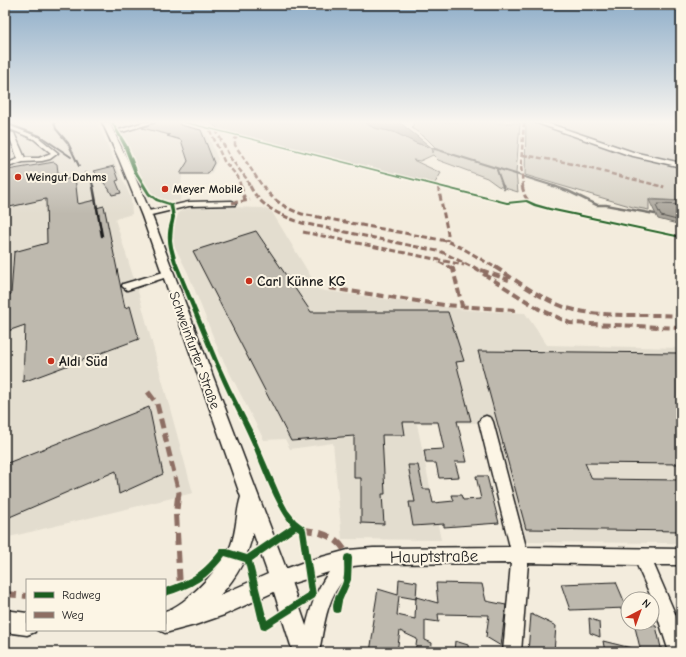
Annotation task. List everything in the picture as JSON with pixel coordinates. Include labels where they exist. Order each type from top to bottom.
[{"type":"main road","name":"Schweinfurter Straße","points":[[121,153],[147,214],[167,274],[280,580],[304,652]]},
{"type":"main road","points":[[171,620],[216,584],[233,562],[242,540],[249,498]]},
{"type":"main road","points":[[171,620],[219,607],[280,580]]},
{"type":"main road","points":[[5,621],[26,624]]},
{"type":"street","points":[[19,153],[22,160]]},
{"type":"street","points":[[5,166],[18,163],[22,160],[27,161],[50,157],[56,153]]},
{"type":"street","points":[[627,153],[681,165]]},
{"type":"street","points":[[147,214],[197,203],[232,204]]},
{"type":"street","points":[[127,286],[167,274]]},
{"type":"street","points":[[486,422],[520,555],[512,652]]},
{"type":"street","name":"Hauptstraße","points":[[280,580],[307,569],[348,558],[520,555],[681,557]]},
{"type":"street","points":[[642,557],[667,616],[678,652]]},
{"type":"street","points":[[310,652],[316,617],[322,601],[331,583],[348,558]]},
{"type":"shaded area","points":[[5,153],[111,153],[131,198],[132,214],[115,219],[139,295],[193,493],[5,538]]},
{"type":"shaded area","points":[[129,153],[215,153],[218,159],[211,175],[182,175],[180,201],[163,200],[154,195],[144,182]]},
{"type":"shaded area","points":[[310,153],[518,153],[516,173],[518,192],[498,186],[487,178],[438,160],[433,155],[420,161],[413,160],[441,173],[435,183]]},
{"type":"shaded area","points":[[525,153],[681,153],[681,201],[649,199],[649,210],[633,207],[525,175]]},
{"type":"shaded area","points":[[191,207],[263,208],[272,212],[319,290],[466,310],[525,313],[547,345],[681,348],[681,543],[509,542],[478,423],[417,424],[441,540],[342,539],[333,443],[290,449],[285,439],[264,440],[220,354],[188,273],[173,243],[174,226],[179,212]]},
{"type":"water","points":[[649,200],[681,201],[681,225],[658,219]]},
{"type":"building","points":[[185,153],[210,153],[214,163],[208,174],[180,174],[188,161]]},
{"type":"building","points":[[54,162],[57,164],[59,181],[75,177],[78,204],[95,200],[96,208],[104,206],[125,308],[130,306],[139,339],[23,382],[25,325],[5,332],[5,296],[11,294],[14,252],[47,243],[46,199],[5,208],[5,172],[8,170]]},
{"type":"building","points":[[114,166],[119,180],[116,181],[121,193],[112,195],[94,171]]},
{"type":"building","points":[[256,231],[311,312],[448,312],[464,361],[456,362],[471,421],[457,421],[467,462],[455,462],[459,477],[439,478],[436,463],[426,463],[424,450],[444,449],[438,422],[403,422],[405,435],[382,435],[385,494],[382,494],[384,524],[361,523],[361,478],[354,478],[354,436],[291,441],[193,251]]},
{"type":"building","points":[[478,351],[681,353],[681,464],[585,463],[592,479],[681,480],[681,531],[526,529]]},
{"type":"building","points":[[149,407],[163,474],[119,494],[116,471],[5,519],[5,464]]},
{"type":"building","points":[[408,465],[418,465],[423,489],[430,489],[433,503],[454,501],[452,495],[461,495],[463,500],[481,499],[476,476],[487,476],[499,523],[444,527],[444,524],[413,526],[409,502],[415,502]]},
{"type":"building","points":[[399,579],[417,582],[416,597],[438,603],[436,583],[482,584],[486,601],[506,605],[501,646],[486,637],[489,615],[438,614],[439,622],[425,620],[425,640],[432,643],[431,652],[415,652],[417,639],[400,631],[397,652],[370,652],[374,626],[372,626],[378,589],[398,595]],"holes":[[[399,596],[416,599],[415,619],[397,615]]]},
{"type":"building","points":[[616,582],[620,591],[620,608],[570,610],[561,584]]},
{"type":"building","points":[[531,614],[556,626],[554,652],[528,652]]},
{"type":"building","points":[[589,618],[599,622],[600,637],[590,633]]},
{"type":"building","points":[[636,631],[657,631],[662,652],[641,652]]},
{"type":"building","points":[[455,641],[468,645],[469,652],[454,652]]},
{"type":"building","points":[[603,641],[635,649],[634,652],[605,652]]},
{"type":"waterway","points":[[447,153],[557,187]]},
{"type":"waterway","points":[[497,170],[503,187]]},
{"type":"waterway","points":[[553,186],[568,191],[597,205],[606,205],[655,214]]},
{"type":"railway","points":[[65,153],[71,157]]},
{"type":"railway","points":[[73,153],[79,166]]},
{"type":"railway","points":[[86,173],[92,182],[93,187]]},
{"type":"railway","points":[[93,186],[102,236]]},
{"type":"marked path","points":[[220,153],[224,161],[238,177],[245,200]]},
{"type":"marked path","points":[[228,153],[246,178],[254,195],[261,202],[282,216],[302,223],[442,252],[464,262],[539,309],[570,323],[681,328]]},
{"type":"marked path","points":[[240,153],[267,193],[288,209],[302,214],[447,241],[464,249],[552,302],[566,307],[598,313],[681,316]]},
{"type":"marked path","points":[[522,153],[521,177],[525,196],[529,202]]},
{"type":"marked path","points":[[523,155],[564,162],[664,187]]},
{"type":"marked path","points":[[438,185],[448,234],[447,241]]},
{"type":"marked path","points":[[232,203],[250,200]]},
{"type":"marked path","points":[[303,232],[464,265]]},
{"type":"marked path","points":[[439,262],[453,269],[462,306]]},
{"type":"marked path","points":[[481,270],[509,280]]},
{"type":"marked path","points":[[329,288],[444,305],[515,310]]},
{"type":"marked path","points":[[148,392],[157,404],[179,493],[176,514],[180,588]]},
{"type":"marked path","points":[[302,530],[321,532],[332,537],[341,545],[348,562]]},
{"type":"marked path","points":[[5,594],[26,596]]},
{"type":"cycle path","points":[[128,153],[136,173],[149,194],[157,200],[171,204],[174,217],[170,232],[170,240],[175,262],[229,391],[250,432],[272,485],[286,512],[294,523],[302,530],[312,595],[264,626],[248,559]]},
{"type":"cycle path","points":[[305,153],[507,203],[527,201],[549,209],[681,237]]},
{"type":"cycle path","points":[[166,592],[183,586],[198,578],[205,573],[224,552],[248,559],[296,526]]},
{"type":"cycle path","points":[[337,609],[338,601],[347,580],[348,558]]},
{"type":"place","name":"Weingut Dahms","points":[[18,177]]},
{"type":"place","name":"Meyer Mobile","points":[[165,189]]},
{"type":"place","name":"Carl Kühne KG","points":[[249,281]]},
{"type":"place","name":"Aldi Süd","points":[[51,361]]}]
